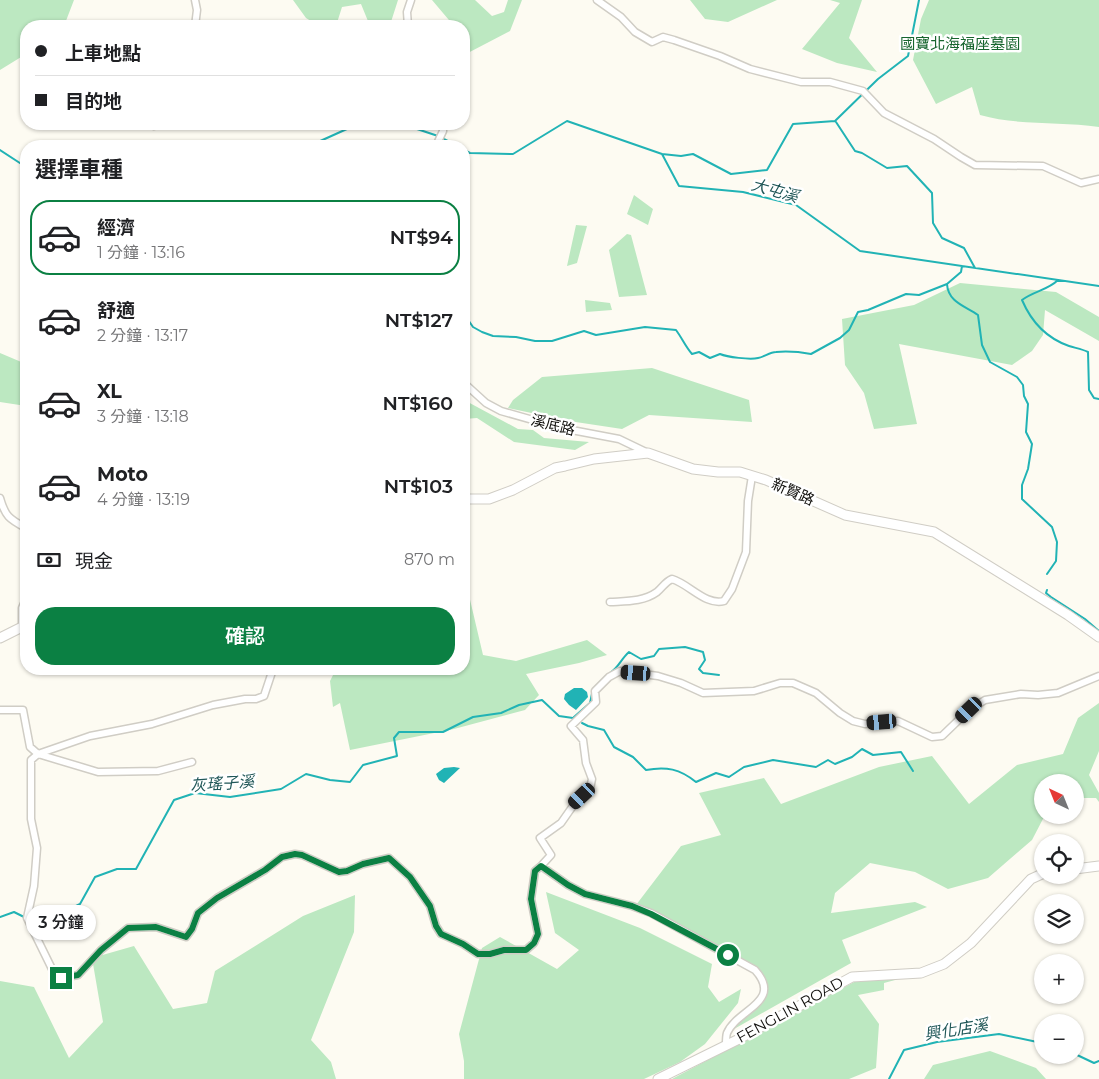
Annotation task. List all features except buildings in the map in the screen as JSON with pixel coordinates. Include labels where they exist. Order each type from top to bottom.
[{"type":"street","points":[[195,0],[195,20]]},
{"type":"street","points":[[408,20],[407,12],[411,0]]},
{"type":"street","points":[[597,0],[621,17],[635,32],[652,42],[663,37],[720,56],[750,69],[801,82],[830,82],[864,91],[884,113],[934,139],[975,165],[1043,166],[1081,182],[1099,179]]},
{"type":"street","name":"溪底路","points":[[470,388],[486,403],[500,411],[561,428],[619,439],[648,454]]},
{"type":"street","name":"新賢路","points":[[470,499],[489,499],[513,490],[555,468],[594,459],[648,454],[693,469],[740,472],[766,480],[845,515],[934,532],[1068,615],[1099,637]]},
{"type":"street","points":[[610,602],[639,600],[657,592],[666,582],[672,579],[680,581],[717,603],[724,601],[732,588],[746,552],[748,501],[752,476]]},
{"type":"street","points":[[0,498],[4,513],[20,525]]},
{"type":"street","points":[[0,638],[20,627]]},
{"type":"street","points":[[271,675],[264,696],[256,699],[245,699],[214,705],[152,724],[90,736],[38,754],[31,760],[31,819],[37,848],[34,886],[27,918],[53,971],[61,978],[78,975],[101,950],[128,928],[156,927],[186,937],[192,929],[198,913],[217,898],[265,870],[282,857],[295,854],[302,855],[339,872],[389,858],[410,877],[430,906],[436,926],[441,934],[463,944],[478,954],[490,954],[504,950],[526,950],[534,943],[538,934],[531,899],[535,871],[551,855],[540,838],[561,823],[575,803],[590,789],[592,779],[586,763],[583,740],[570,726],[596,702],[595,690],[609,677],[620,672],[658,676],[681,683],[703,693],[754,691],[780,683],[793,683],[816,693],[853,721],[866,724],[898,721],[932,737],[942,736],[969,710],[985,700],[1021,694],[1058,693],[1099,676]]},
{"type":"street","points":[[0,710],[23,710],[30,747],[38,754],[98,772],[158,771],[192,762]]},
{"type":"street","points":[[541,866],[568,885],[585,894],[632,906],[651,914],[755,970],[763,983],[762,999],[727,1033],[726,1045]]},
{"type":"street","points":[[1084,868],[1099,866]]},
{"type":"street","name":"FENGLIN ROAD","points":[[658,1079],[726,1045],[852,976],[921,973],[944,964],[971,943],[1034,878]]},
{"type":"green space","points":[[0,0],[74,0],[66,20],[20,20],[20,58],[0,70]]},
{"type":"green space","points":[[293,0],[398,0],[392,20],[368,20],[361,4],[342,7],[338,20],[309,20]]},
{"type":"green space","points":[[432,0],[475,0],[492,16],[504,12],[508,0],[522,0],[510,31],[470,52],[470,20],[449,20]]},
{"type":"green space","points":[[690,0],[777,0],[728,22],[705,19]]},
{"type":"green space","points":[[830,0],[862,0],[849,38],[877,72],[837,63],[802,49],[840,3]]},
{"type":"green space","name":"國寶北海福座墓園","points":[[929,0],[1099,0],[1099,127],[1009,121],[980,115],[972,87],[936,104],[913,60],[921,19]]},
{"type":"green space","points":[[634,195],[653,209],[648,225],[627,214]]},
{"type":"green space","points":[[576,225],[587,226],[577,263],[567,266]]},
{"type":"green space","points":[[627,234],[631,235],[647,295],[619,297],[609,250]]},
{"type":"green space","points":[[960,283],[1056,292],[1099,317],[1099,341],[1045,310],[1043,335],[1032,351],[1012,365],[899,344],[917,424],[874,429],[864,393],[845,365],[842,319],[914,305]]},
{"type":"green space","points":[[585,300],[610,303],[612,310],[586,312]]},
{"type":"green space","points":[[0,353],[20,361],[20,405],[0,402]]},
{"type":"green space","points":[[652,368],[749,400],[752,422],[649,415],[622,429],[569,421],[508,408],[513,400],[542,377]]},
{"type":"green space","points":[[470,403],[518,429],[533,430],[544,438],[589,442],[575,450],[514,442],[477,418],[470,419]]},
{"type":"green space","points":[[470,600],[483,655],[516,661],[587,640],[607,655],[526,674],[539,695],[525,710],[454,729],[350,750],[340,703],[333,707],[330,681],[333,675],[470,675]]},
{"type":"green space","points":[[1099,703],[1099,751],[1089,775],[1099,793],[1099,802],[1096,798],[1084,798],[1084,774],[1034,774],[1034,824],[1040,824],[1032,840],[988,878],[948,889],[915,872],[870,863],[835,893],[831,913],[915,902],[927,907],[842,940],[851,963],[734,1029],[766,986],[744,965],[636,905],[681,846],[721,835],[699,793],[764,778],[781,804],[879,767],[932,756],[969,804],[1017,765],[1063,754],[1078,718]]},
{"type":"green space","points":[[546,892],[640,928],[712,964],[708,987],[719,1002],[741,989],[738,1003],[705,1044],[680,1062],[644,1079],[464,1079],[464,1061],[459,1034],[482,948],[500,937],[557,969],[579,950],[555,933]]},
{"type":"green space","points":[[355,895],[354,932],[311,1040],[331,1062],[336,1079],[0,1079],[0,981],[34,987],[69,1058],[103,1022],[92,958],[134,946],[173,1009],[207,1003],[215,971],[303,916]]},
{"type":"green space","points":[[901,977],[884,983],[884,990],[858,995],[879,1024],[876,1068],[849,1079],[672,1079],[856,981]]},
{"type":"green space","points":[[990,1051],[1036,1068],[1046,1079],[924,1079],[933,1065]]},
{"type":"water","points":[[574,688],[582,688],[587,692],[588,697],[576,710],[564,699],[565,694]]},
{"type":"water","points":[[444,768],[460,768],[444,783],[439,780],[436,774]]},
{"type":"waterway","points":[[662,154],[681,156],[693,154],[731,174],[767,170],[793,124],[835,121],[878,79],[908,56],[919,0]]},
{"type":"waterway","name":"大屯溪","points":[[470,153],[513,154],[567,121],[662,154],[679,186],[743,192],[796,205],[860,251],[1099,286]]},
{"type":"waterway","points":[[836,122],[855,151],[862,153],[887,168],[907,166],[932,193],[933,223],[942,238],[964,248],[975,268]]},
{"type":"waterway","name":"大屯溪","points":[[322,140],[345,130]]},
{"type":"waterway","name":"大屯溪","points":[[420,130],[438,136]]},
{"type":"waterway","name":"大屯溪","points":[[442,138],[446,140]]},
{"type":"waterway","name":"大屯溪","points":[[0,150],[20,163]]},
{"type":"waterway","points":[[962,266],[961,272],[947,284],[950,295],[958,303],[978,315],[982,345],[990,362],[1017,377],[1023,385],[1024,396],[1028,404],[1026,432],[1032,444],[1028,469],[1022,485],[1022,499],[1052,527],[1057,542],[1056,561],[1047,574]]},
{"type":"waterway","points":[[1058,280],[1022,300],[1035,322],[1046,333],[1061,343],[1088,352],[1089,390],[1094,398],[1099,399]]},
{"type":"waterway","points":[[470,323],[473,327],[493,336],[516,337],[535,341],[552,341],[584,331],[596,335],[645,327],[676,330],[692,354],[699,352],[710,358],[720,354],[754,359],[776,352],[811,354],[840,338],[849,330],[858,312],[868,310],[906,294],[919,295],[947,284]]},
{"type":"waterway","points":[[1047,590],[1046,593],[1051,597],[1085,619],[1099,631]]},
{"type":"waterway","points":[[610,673],[629,652],[641,659],[654,656],[659,649],[685,647],[703,652],[705,660],[699,669],[703,673],[719,675]]},
{"type":"waterway","points":[[574,717],[590,703],[593,689],[606,676]]},
{"type":"waterway","name":"灰瑤子溪","points":[[32,917],[58,915],[80,904],[95,877],[117,869],[136,869],[174,800],[195,793],[230,797],[281,789],[306,774],[330,780],[350,782],[363,765],[397,756],[394,738],[399,732],[443,732],[473,717],[501,713],[519,705],[542,700],[559,716],[573,718]]},
{"type":"waterway","name":"灰瑤子溪","points":[[582,723],[604,730],[614,747],[633,757],[646,770],[660,768],[678,771],[696,782],[716,773],[729,777],[744,767],[773,760],[816,767],[828,760],[835,764],[852,757],[862,749],[873,755],[901,752],[913,771]]},
{"type":"waterway","name":"灰瑤子溪","points":[[0,917],[14,912],[24,917]]},
{"type":"waterway","name":"興化店溪","points":[[889,1079],[904,1050],[937,1042],[999,1034],[1034,1041]]},
{"type":"waterway","name":"興化店溪","points":[[1084,1058],[1094,1063],[1099,1061]]},
{"type":"route","points":[[61,978],[78,975],[101,950],[128,928],[156,927],[186,937],[192,929],[198,913],[217,898],[265,870],[282,857],[295,854],[302,855],[339,872],[389,858],[410,877],[430,906],[436,926],[441,934],[463,944],[478,954],[490,954],[504,950],[526,950],[534,943],[538,934],[531,899],[535,871],[541,866],[568,885],[585,894],[632,906],[651,914],[728,955]]}]
